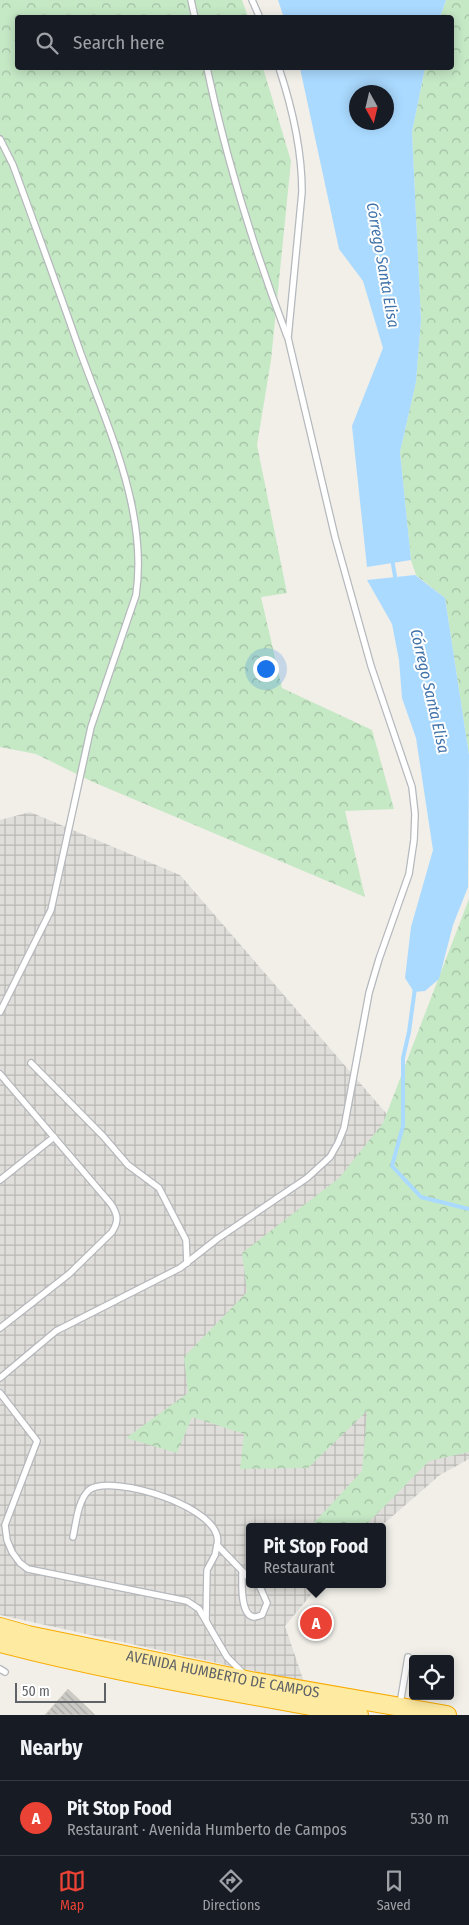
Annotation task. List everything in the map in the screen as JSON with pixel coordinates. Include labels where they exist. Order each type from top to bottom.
[{"type":"highway","name":"AVENIDA HUMBERTO DE CAMPOS","points":[[0,1627],[28,1636],[399,1711],[447,1715]]},
{"type":"highway","name":"AVENIDA HUMBERTO DE CAMPOS","points":[[0,1643],[45,1655],[187,1684],[359,1715]]},
{"type":"lane","points":[[191,0],[194,15]]},
{"type":"lane","points":[[252,0],[259,15]]},
{"type":"lane","points":[[0,1378],[56,1331],[180,1268],[217,1239],[307,1178],[330,1157],[338,1144],[344,1128],[369,993],[409,874],[414,840],[415,814],[412,787],[371,666],[335,537],[288,338],[264,275],[242,205],[206,70]]},
{"type":"lane","points":[[280,70],[285,86],[302,169],[302,192],[288,338]]},
{"type":"lane","points":[[0,139],[13,165],[108,426],[133,505],[138,542],[139,572],[136,595],[91,727],[51,910],[0,1012]]},
{"type":"lane","points":[[31,1063],[104,1136],[128,1165],[158,1188],[186,1240],[187,1263]]},
{"type":"lane","points":[[0,1074],[111,1204],[116,1212],[117,1224],[112,1232],[69,1274],[0,1328]]},
{"type":"lane","points":[[0,1180],[54,1137]]},
{"type":"lane","points":[[0,1393],[37,1441],[5,1525],[7,1540],[12,1552],[20,1563],[28,1569],[194,1604],[206,1620],[227,1657],[264,1697]]},
{"type":"lane","points":[[72,1537],[83,1497],[88,1491],[102,1485],[159,1495],[182,1503],[215,1529],[219,1540],[215,1555],[207,1570],[206,1620]]},
{"type":"lane","points":[[217,1545],[246,1576]]},
{"type":"lane","points":[[242,1573],[244,1605],[248,1613],[253,1617],[262,1616],[266,1608],[267,1603],[260,1588]]},
{"type":"lane","points":[[399,1711],[408,1657]]},
{"type":"lane","points":[[187,1684],[203,1672]]},
{"type":"shaded area","points":[[30,812],[180,875],[469,1209],[469,1459],[440,1475],[385,1523],[246,1523],[246,1588],[317,1588],[285,1626],[304,1682],[0,1615],[0,820]]},
{"type":"green space","points":[[0,0],[242,0],[247,15],[15,15],[15,70],[264,70],[291,161],[271,360],[257,445],[287,593],[261,597],[282,688],[372,730],[394,809],[345,811],[365,897],[93,782],[36,754],[0,747]]},
{"type":"green space","points":[[446,0],[469,0],[469,755],[445,598],[416,575],[411,560],[400,452],[416,382],[421,320],[412,132],[425,70],[454,70],[454,15],[441,15]]},
{"type":"green space","points":[[469,899],[469,1452],[429,1461],[368,1523],[314,1523],[362,1471],[367,1411],[308,1468],[240,1469],[244,1434],[192,1417],[177,1453],[126,1438],[188,1393],[184,1357],[247,1292],[242,1253],[339,1178],[383,1123]]},
{"type":"water","points":[[278,0],[446,0],[441,15],[283,15]]},
{"type":"water","points":[[300,70],[425,70],[412,132],[421,320],[416,382],[400,452],[411,560],[367,567],[352,426],[383,348],[363,281],[339,249]]},
{"type":"water","points":[[415,575],[445,598],[469,755],[468,887],[453,925],[439,979],[425,991],[414,992],[405,978],[411,927],[433,850],[416,738],[402,698],[399,660],[392,624],[367,580]]},
{"type":"building","points":[[306,1608],[313,1612],[331,1614],[328,1633],[301,1631]]},
{"type":"building","points":[[68,1689],[95,1715],[45,1715]]},
{"type":"waterway","name":"Córrego Santa Elisa","points":[[392,559],[396,582]]},
{"type":"waterway","name":"Córrego Santa Elisa","points":[[415,988],[409,1032],[403,1058],[403,1126],[392,1166],[421,1197],[469,1209]]},
{"type":"place","name":"Pit Stop Food","points":[[316,1623]]}]
